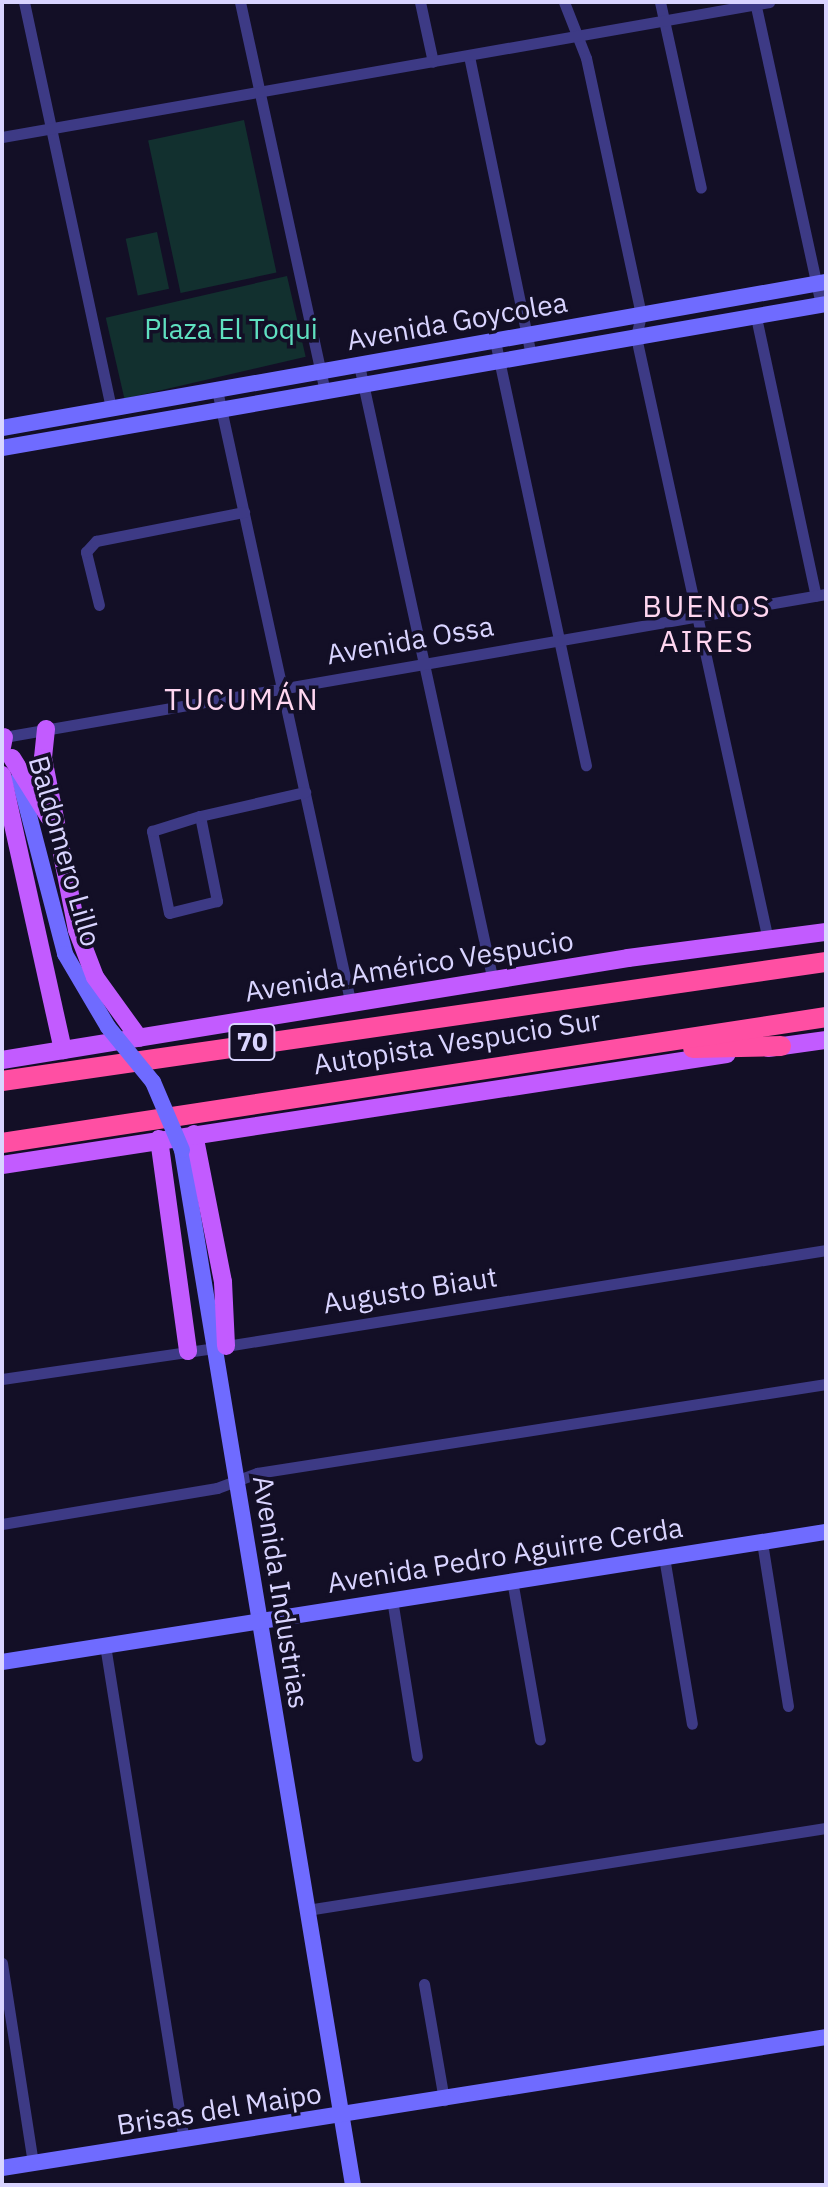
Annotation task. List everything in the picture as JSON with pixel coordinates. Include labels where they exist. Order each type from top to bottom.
[{"type":"highway","points":[[711,977],[826,949]]},
{"type":"highway","name":"Autopista Vespucio Sur","points":[[2,1081],[826,962]]},
{"type":"highway","name":"Autopista Vespucio Sur","points":[[2,1143],[529,1059],[826,1017]]},
{"type":"highway","points":[[529,1059],[781,1046]]},
{"type":"main road","points":[[46,729],[43,758],[57,839],[87,962],[139,1038]]},
{"type":"main road","points":[[5,741],[57,839]]},
{"type":"main road","points":[[2,775],[63,1050]]},
{"type":"main road","name":"Avenida Américo Vespucio","points":[[2,1060],[493,981],[826,932]]},
{"type":"main road","points":[[2,1165],[826,1040]]},
{"type":"main road","points":[[194,1134],[223,1282],[220,1347]]},
{"type":"main road","points":[[159,1139],[188,1351]]},
{"type":"street","points":[[24,2],[111,408]]},
{"type":"street","points":[[240,2],[325,391]]},
{"type":"street","points":[[420,2],[433,62]]},
{"type":"street","points":[[564,2],[586,58],[641,315],[636,337],[768,940]]},
{"type":"street","points":[[660,2],[701,188]]},
{"type":"street","points":[[2,137],[769,2]]},
{"type":"street","points":[[755,3],[821,283],[823,304]]},
{"type":"street","points":[[469,56],[531,355]]},
{"type":"street","name":"Avenida Goycolea","points":[[2,428],[821,283]]},
{"type":"street","name":"Avenida Goycolea","points":[[2,448],[823,304]]},
{"type":"street","points":[[756,317],[821,595]]},
{"type":"street","points":[[495,341],[586,765]]},
{"type":"street","points":[[359,365],[493,981]]},
{"type":"street","points":[[217,390],[351,1005]]},
{"type":"street","points":[[99,605],[86,552],[96,541],[244,512]]},
{"type":"street","name":"Avenida Ossa","points":[[5,741],[46,729],[821,595]]},
{"type":"street","name":"Baldomero Lillo","points":[[5,741],[65,954],[108,1027]]},
{"type":"street","points":[[200,816],[217,901],[169,913],[152,831],[200,816],[305,792]]},
{"type":"street","name":"Avenida Industrias","points":[[108,1027],[153,1082],[182,1150],[220,1347],[236,1481],[353,2185]]},
{"type":"street","name":"Augusto Biaut","points":[[2,1379],[826,1250]]},
{"type":"street","points":[[2,1524],[236,1481],[257,1473],[826,1384]]},
{"type":"street","name":"Avenida Pedro Aguirre Cerda","points":[[2,1662],[826,1532]]},
{"type":"street","points":[[762,1542],[788,1706]]},
{"type":"street","points":[[664,1557],[692,1724]]},
{"type":"street","points":[[512,1580],[540,1740]]},
{"type":"street","points":[[392,1599],[417,1756]]},
{"type":"street","points":[[105,1645],[184,2141]]},
{"type":"street","points":[[307,1910],[826,1828]]},
{"type":"street","points":[[2,1963],[33,2163]]},
{"type":"street","points":[[424,1984],[444,2100]]},
{"type":"street","name":"Brisas del Maipo","points":[[2,2168],[342,2117],[826,2037]]},
{"type":"green space","points":[[244,120],[276,273],[181,293],[148,140]]},
{"type":"green space","points":[[157,232],[169,289],[138,295],[126,239]]},
{"type":"green space","name":"Plaza El Toqui","points":[[287,276],[306,357],[124,399],[106,318]]},
{"type":"district","name":"BUENOS AIRES","points":[[707,623]]},
{"type":"district","name":"TUCUMÁN","points":[[242,699]]}]
